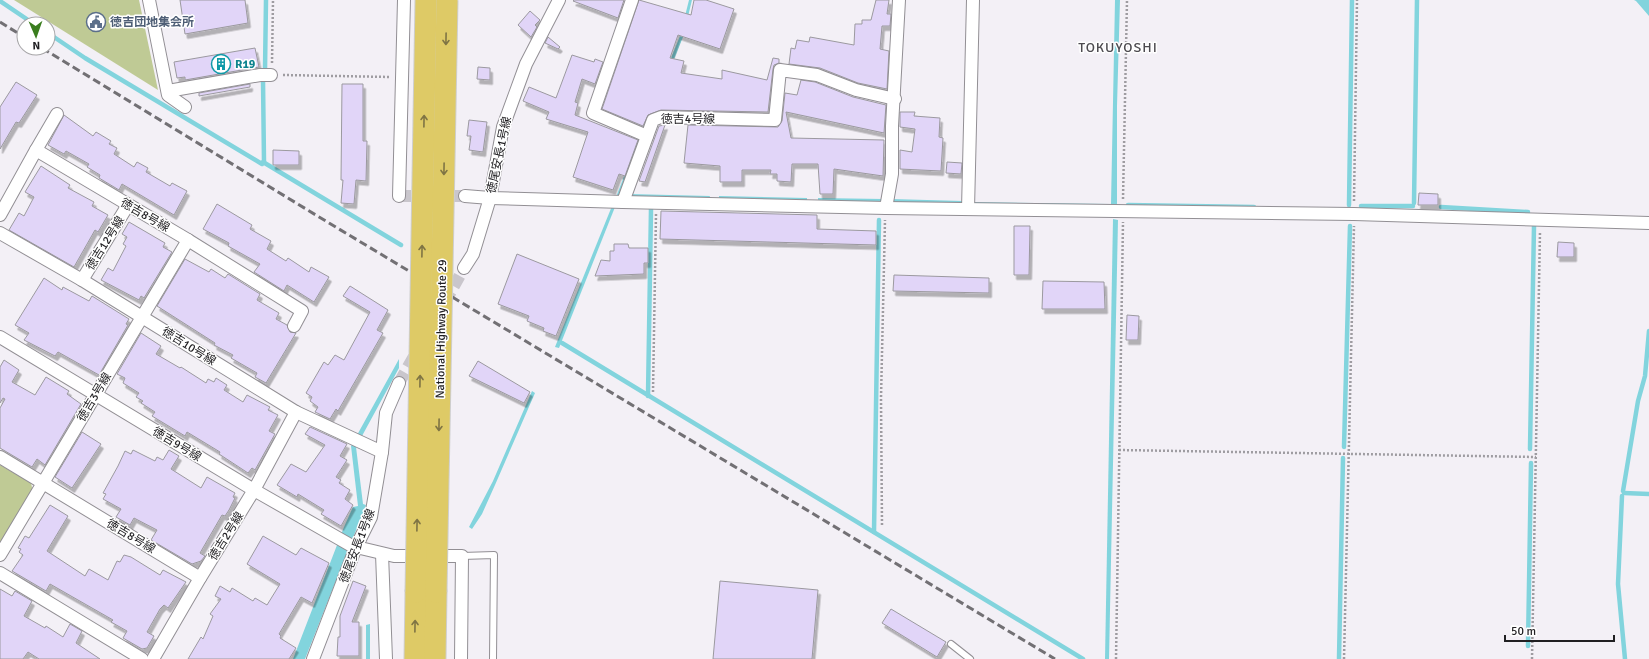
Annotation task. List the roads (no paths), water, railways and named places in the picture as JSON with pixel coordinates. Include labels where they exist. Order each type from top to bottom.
[{"type":"highway","name":"National Highway Route 29","points":[[426,0],[426,592],[435,659]]},
{"type":"highway","name":"National Highway Route 29","points":[[414,659],[426,592],[447,0]]},
{"type":"street","points":[[149,0],[168,95],[185,107]]},
{"type":"street","points":[[399,196],[404,0]]},
{"type":"street","name":"徳尾安長1号線","points":[[464,268],[473,254],[490,198],[503,126],[526,64],[559,0]]},
{"type":"street","points":[[632,0],[593,113],[647,136]]},
{"type":"street","points":[[886,208],[892,174],[892,126],[899,0]]},
{"type":"street","points":[[968,209],[973,0]]},
{"type":"street","name":"徳吉4号線","points":[[623,202],[653,120],[661,117],[775,120],[780,70],[817,75],[856,90],[894,99]]},
{"type":"street","points":[[168,91],[260,75],[271,75]]},
{"type":"street","points":[[0,215],[57,114]]},
{"type":"street","name":"徳吉8号線","points":[[36,150],[188,240],[302,311],[294,326]]},
{"type":"street","points":[[465,196],[656,203],[886,208],[1354,214],[1649,223]]},
{"type":"street","name":"徳吉12号線","points":[[82,280],[128,205]]},
{"type":"street","name":"徳吉10号線","points":[[0,233],[82,280],[296,412],[382,452]]},
{"type":"street","name":"徳吉3号線","points":[[0,555],[188,240]]},
{"type":"street","name":"徳吉9号線","points":[[0,338],[254,490],[354,546],[382,554],[401,556],[462,556]]},
{"type":"street","name":"徳尾安長1号線","points":[[313,659],[354,546],[371,517],[382,452],[386,413],[399,383]]},
{"type":"street","name":"徳吉2号線","points":[[153,659],[200,578],[254,490],[296,412]]},
{"type":"street","name":"徳吉8号線","points":[[0,457],[200,578]]},
{"type":"street","points":[[382,554],[386,659]]},
{"type":"street","points":[[461,659],[462,556]]},
{"type":"street","points":[[0,573],[142,659]]},
{"type":"lane","points":[[462,556],[494,555],[493,659]]},
{"type":"lane","points":[[951,644],[970,659]]},
{"type":"water","points":[[689,0],[692,0],[683,37],[663,87],[660,85],[680,36]]},
{"type":"water","points":[[967,0],[969,0],[965,204],[890,203],[891,199],[963,201]]},
{"type":"water","points":[[1115,0],[1120,0],[1117,106],[1117,207],[972,204],[972,202],[1111,204]]},
{"type":"water","points":[[1634,0],[1649,0],[1649,16],[1636,1]]},
{"type":"water","points":[[659,98],[619,197],[616,197],[649,112]]},
{"type":"water","points":[[629,194],[710,196],[709,199],[629,197]]},
{"type":"water","points":[[719,196],[807,198],[807,201],[719,199]]},
{"type":"water","points":[[818,198],[884,199],[884,202],[818,201]]},
{"type":"water","points":[[612,206],[615,207],[559,348],[555,347]]},
{"type":"water","points":[[1113,219],[1118,220],[1109,659],[1105,659]]},
{"type":"water","points":[[399,359],[399,368],[356,447],[363,504],[366,505],[305,659],[293,659],[344,527],[353,507],[358,506],[351,446]]},
{"type":"water","points":[[532,391],[535,393],[495,485],[482,514],[472,529],[469,527],[493,481]]},
{"type":"water","points":[[370,624],[370,659],[366,659],[366,625]]},
{"type":"waterway","points":[[265,70],[266,0]]},
{"type":"waterway","points":[[1349,205],[1352,0]]},
{"type":"waterway","points":[[1414,203],[1417,0]]},
{"type":"waterway","points":[[0,1],[22,16]]},
{"type":"waterway","points":[[56,38],[85,58],[262,164],[263,162],[401,245]]},
{"type":"waterway","points":[[263,80],[264,162]]},
{"type":"waterway","points":[[1128,205],[1254,207]]},
{"type":"waterway","points":[[1361,206],[1413,206]]},
{"type":"waterway","points":[[1441,207],[1528,212]]},
{"type":"waterway","points":[[648,396],[651,209]]},
{"type":"waterway","points":[[874,532],[879,220]]},
{"type":"waterway","points":[[1344,447],[1350,226]]},
{"type":"waterway","points":[[1530,449],[1534,226]]},
{"type":"waterway","points":[[1623,491],[1638,401],[1645,376],[1649,331]]},
{"type":"waterway","points":[[562,343],[1083,659]]},
{"type":"waterway","points":[[1339,659],[1343,458]]},
{"type":"waterway","points":[[1528,646],[1531,463]]},
{"type":"waterway","points":[[1624,493],[1649,494]]},
{"type":"waterway","points":[[1622,496],[1618,584],[1625,659]]},
{"type":"tunnel","points":[[399,196],[465,196]]},
{"type":"tunnel","points":[[445,302],[464,268]]},
{"type":"tunnel","points":[[399,383],[417,351]]},
{"type":"railway","points":[[0,22],[16,32]]},
{"type":"railway","points":[[55,56],[329,223],[1055,659]]},
{"type":"place","name":"徳吉団地集会所","points":[[96,22]]},
{"type":"place","name":"R19","points":[[221,64]]},
{"type":"district","name":"TOKUYOSHI","points":[[1118,47]]}]
